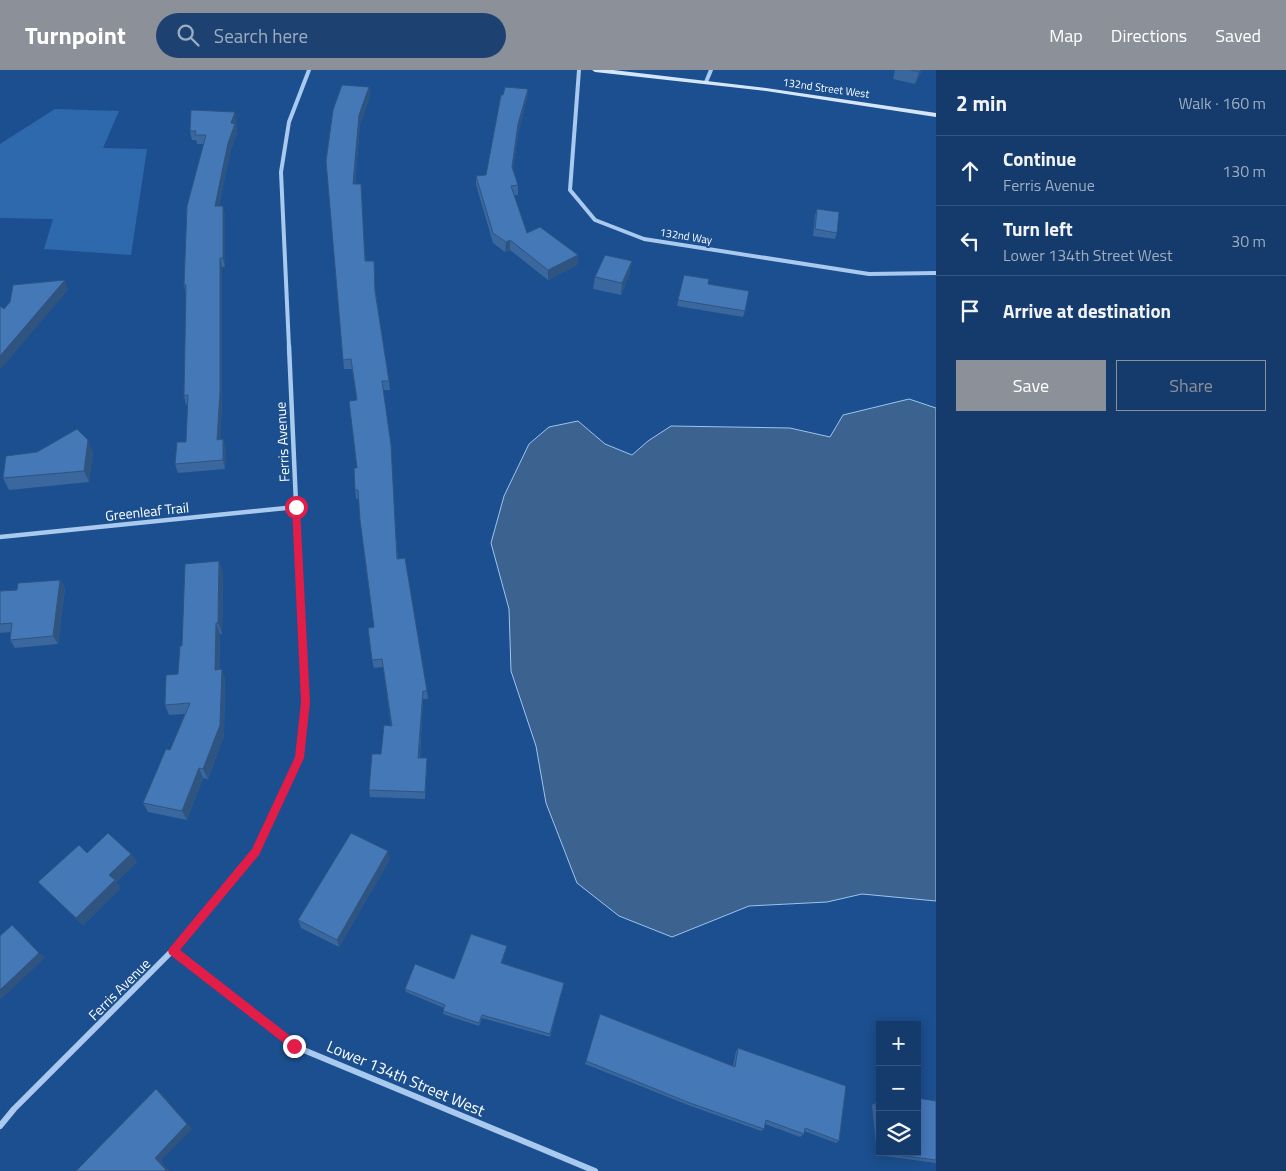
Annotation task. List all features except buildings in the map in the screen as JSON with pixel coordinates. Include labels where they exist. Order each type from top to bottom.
[{"type":"street","name":"Ferris Avenue","points":[[0,1126],[14,1109],[173,950],[256,852],[300,758],[306,702],[281,172],[289,122],[309,70]]},
{"type":"street","name":"132nd Way","points":[[578,70],[570,190],[595,220],[644,239],[869,274],[936,272]]},
{"type":"street","name":"132nd Street West","points":[[595,70],[706,82],[891,107],[936,115]]},
{"type":"street","points":[[706,82],[711,70]]},
{"type":"street","name":"Greenleaf Trail","points":[[0,537],[296,507]]},
{"type":"street","name":"Lower 134th Street West","points":[[173,950],[294,1046],[595,1171]]},
{"type":"shaded area","points":[[55,109],[119,111],[103,148],[147,149],[131,255],[44,249],[53,219],[0,218],[0,144]]},
{"type":"shaded area","points":[[909,399],[936,408],[936,901],[862,894],[827,902],[749,906],[672,937],[619,916],[577,883],[546,803],[536,746],[511,671],[509,609],[491,543],[504,496],[529,444],[549,427],[578,421],[605,444],[632,455],[648,441],[671,426],[790,428],[830,437],[843,415]]},
{"type":"route","points":[[294,1046],[173,950],[256,852],[300,758],[306,702],[296,507]]}]
